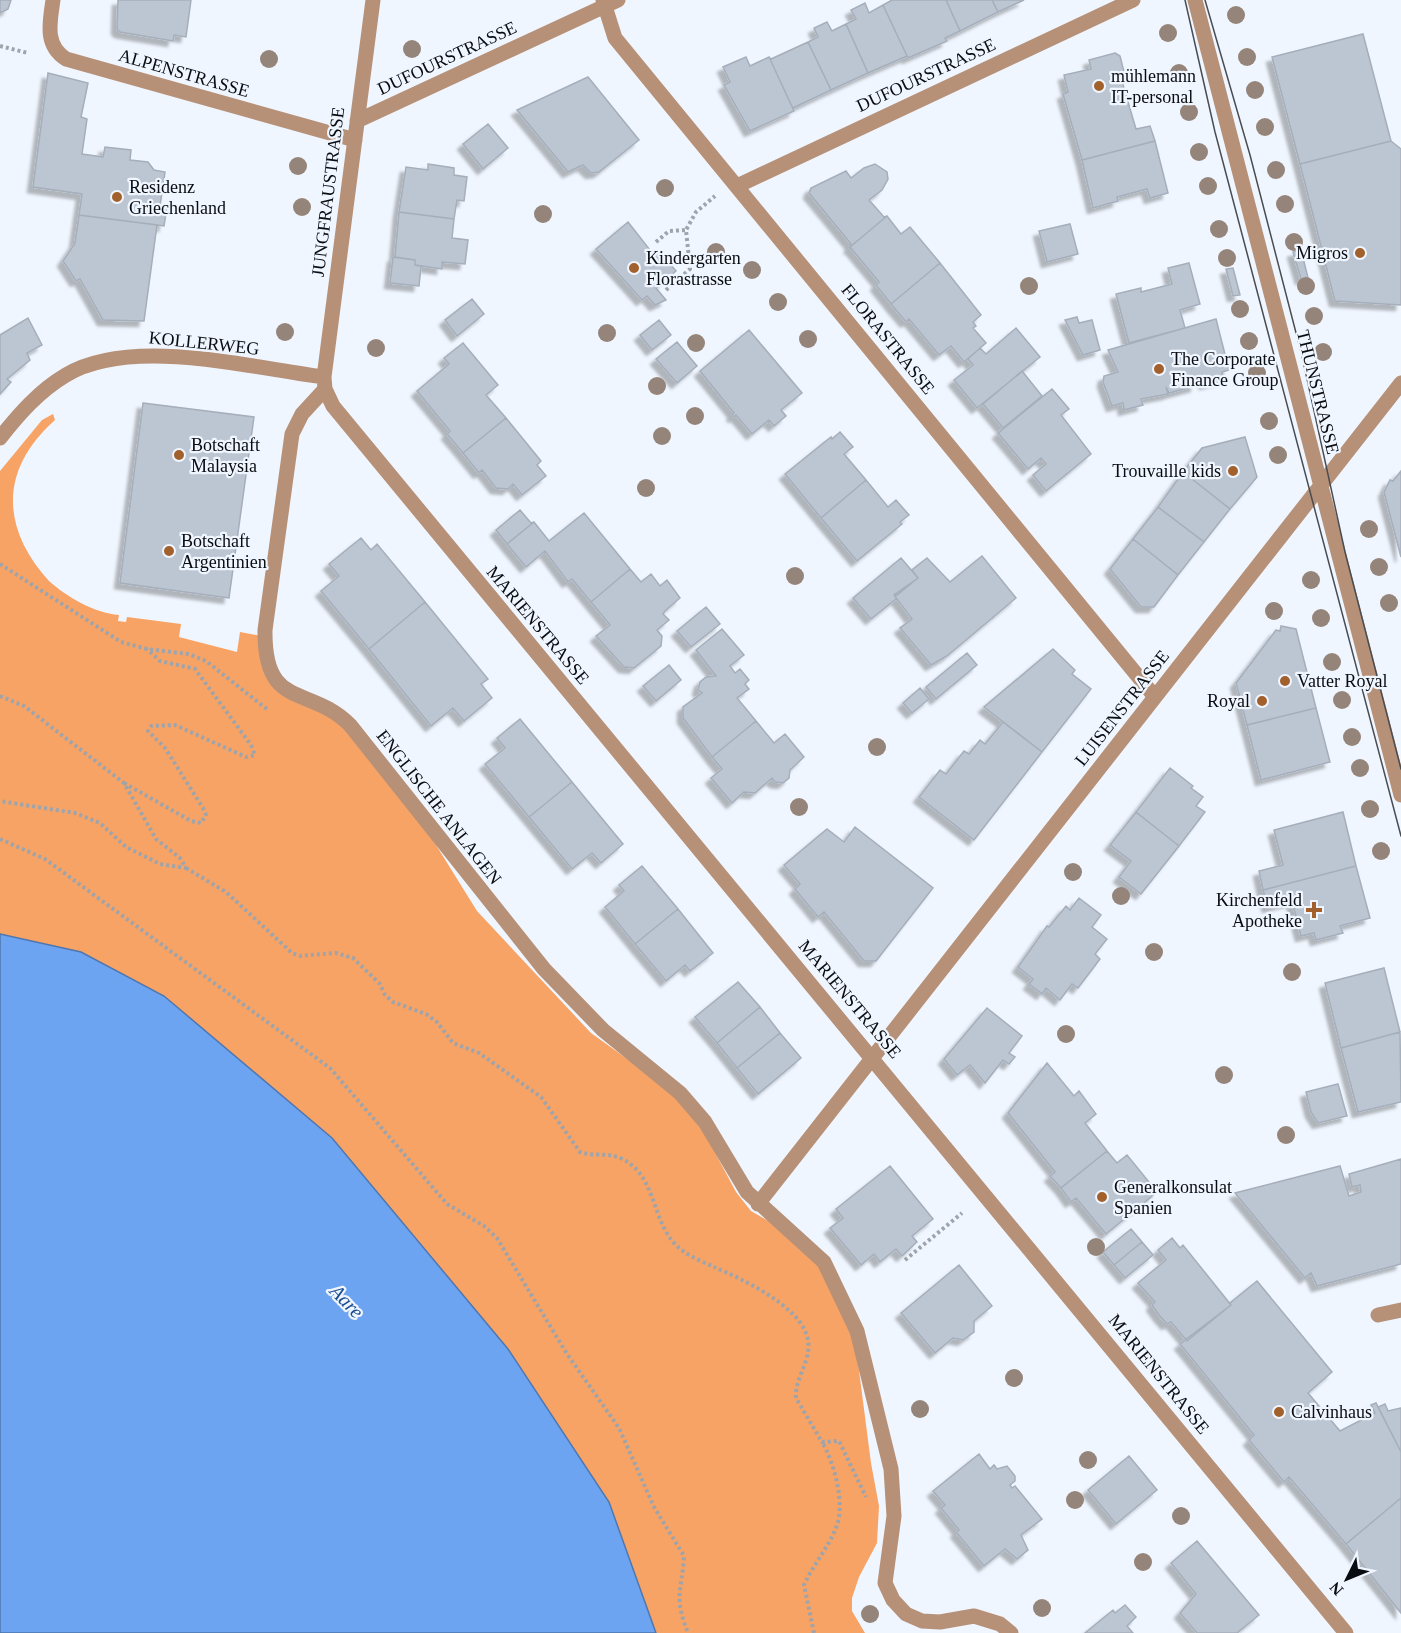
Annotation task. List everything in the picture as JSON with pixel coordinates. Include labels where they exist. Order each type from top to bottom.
[{"type":"street","name":"ALPENSTRASSE","points":[[53,0],[50,37],[60,55],[66,59],[355,140]]},
{"type":"street","name":"JUNGFRAUSTRASSE","points":[[325,383],[373,0]]},
{"type":"street","name":"DUFOURSTRASSE","points":[[736,186],[1133,0]]},
{"type":"street","name":"THUNSTRASSE","points":[[1195,0],[1401,795]]},
{"type":"street","name":"DUFOURSTRASSE","points":[[357,121],[608,2]]},
{"type":"street","name":"FLORASTRASSE","points":[[608,2],[615,38],[1155,697]]},
{"type":"street","name":"KOLLERWEG","points":[[0,438],[31,401],[54,383],[81,368],[115,358],[167,356],[325,383]]},
{"type":"street","name":"ENGLISCHE ANLAGEN","points":[[325,383],[302,414],[292,434],[265,630],[267,663],[280,686],[291,694],[341,715],[544,969],[586,1014],[668,1081],[697,1112],[739,1180],[758,1204],[784,1224],[824,1262],[857,1331],[891,1469],[894,1504],[885,1583],[893,1600],[906,1614],[931,1623],[974,1617],[1000,1624],[1011,1633]]},
{"type":"street","name":"MARIENSTRASSE","points":[[325,383],[333,406],[363,446],[873,1057],[1346,1633]]},
{"type":"street","name":"LUISENSTRASSE","points":[[873,1057],[1401,383]]},
{"type":"street","points":[[758,1204],[873,1057]]},
{"type":"street","points":[[1378,1315],[1401,1310]]},
{"type":"path","points":[[666,290],[690,269],[686,230],[696,212],[715,196]]},
{"type":"path","points":[[656,242],[669,231],[686,230]]},
{"type":"path","points":[[0,564],[121,642],[147,649],[188,654],[206,661],[270,711]]},
{"type":"path","points":[[0,696],[24,706],[124,783],[191,821],[201,823],[206,814],[203,808],[165,748],[148,731],[151,726],[175,725],[246,757],[255,755],[251,745],[195,669],[160,661],[147,649]]},
{"type":"path","points":[[124,783],[156,839],[180,858],[186,868],[226,892],[292,953],[300,956],[336,953],[353,958],[380,984],[385,995],[393,1002],[426,1014],[437,1022],[453,1043],[479,1053],[541,1097],[580,1152],[608,1154],[635,1167],[643,1177],[667,1234],[675,1245],[687,1254],[744,1281],[774,1299],[800,1322],[807,1336],[808,1346],[796,1398],[835,1469],[839,1509],[837,1527],[804,1585],[814,1633]]},
{"type":"path","points":[[0,801],[75,813],[100,823],[126,847],[160,864],[186,868]]},
{"type":"path","points":[[0,839],[45,858],[96,898],[330,1068],[447,1204],[484,1226],[497,1238],[567,1354],[619,1428],[654,1507],[684,1556],[678,1591],[679,1609],[688,1633]]},
{"type":"path","points":[[905,1260],[962,1213]]},
{"type":"path","points":[[822,1442],[839,1441],[873,1512],[892,1533]]},
{"type":"shaded area","points":[[53,414],[55,420],[37,439],[24,458],[16,478],[13,499],[15,519],[22,540],[33,561],[49,581],[81,603],[100,611],[119,615],[118,621],[126,622],[127,617],[181,624],[179,637],[237,652],[240,632],[262,636],[270,676],[342,718],[418,816],[477,911],[591,1033],[665,1086],[703,1130],[736,1192],[751,1211],[789,1233],[811,1251],[854,1332],[871,1463],[879,1506],[877,1543],[859,1577],[852,1598],[852,1611],[865,1633],[656,1633],[609,1502],[508,1349],[332,1138],[81,952],[0,934],[0,471],[42,420]]},
{"type":"water","name":"Aare","points":[[0,934],[81,952],[164,996],[332,1138],[508,1349],[609,1502],[656,1633],[0,1633]]},
{"type":"building","points":[[0,0],[11,0],[8,9],[0,13]]},
{"type":"building","points":[[118,0],[191,0],[186,37],[174,35],[173,41],[120,32],[117,29]]},
{"type":"building","points":[[892,0],[946,0],[960,31],[945,38],[947,41],[908,58],[883,5]]},
{"type":"building","points":[[946,0],[992,0],[998,12],[960,31]]},
{"type":"building","points":[[992,0],[1024,0],[998,12]]},
{"type":"building","points":[[865,3],[869,13],[883,5],[907,56],[868,73],[846,24],[856,19],[851,10]]},
{"type":"building","points":[[827,22],[832,31],[846,24],[868,73],[831,90],[808,42],[818,37],[814,28]]},
{"type":"building","points":[[1363,34],[1391,141],[1300,164],[1272,57]]},
{"type":"building","points":[[808,42],[831,90],[793,108],[794,111],[769,57],[771,59]]},
{"type":"building","points":[[1115,53],[1120,56],[1126,80],[1123,85],[1136,129],[1150,126],[1155,141],[1082,160],[1063,94],[1068,92],[1064,75],[1091,69],[1089,60]]},
{"type":"building","points":[[746,57],[750,66],[769,57],[794,111],[750,131],[724,85],[730,82],[723,67]]},
{"type":"building","points":[[48,73],[88,83],[81,117],[87,119],[82,154],[103,157],[105,147],[131,150],[130,160],[148,162],[154,170],[165,172],[160,206],[167,207],[164,226],[79,215],[82,194],[33,187]]},
{"type":"building","points":[[588,77],[639,140],[599,172],[591,173],[583,165],[568,172],[517,110]]},
{"type":"building","points":[[488,124],[508,148],[483,169],[463,144]]},
{"type":"building","points":[[1155,141],[1168,193],[1150,198],[1147,189],[1117,197],[1118,201],[1093,208],[1082,160]]},
{"type":"building","points":[[1391,141],[1401,149],[1401,305],[1335,301],[1300,164]]},
{"type":"building","points":[[428,164],[454,168],[454,175],[467,177],[464,201],[457,200],[454,219],[399,212],[406,167],[428,170]]},
{"type":"building","points":[[875,164],[887,172],[888,179],[882,190],[869,200],[884,217],[887,216],[850,247],[851,244],[809,193],[811,188],[846,171],[851,178],[864,168]]},
{"type":"building","points":[[399,212],[454,219],[452,238],[468,240],[465,264],[442,262],[442,269],[415,265],[415,260],[395,257]]},
{"type":"building","points":[[79,215],[157,225],[144,321],[103,320],[80,279],[76,281],[63,261],[75,243]]},
{"type":"building","points":[[887,216],[901,234],[910,227],[940,263],[891,304],[876,285],[879,282],[850,247]]},
{"type":"building","points":[[628,222],[653,254],[658,250],[676,271],[656,288],[666,300],[655,305],[647,296],[642,300],[596,249]]},
{"type":"building","points":[[1070,224],[1078,254],[1047,262],[1039,231]]},
{"type":"building","points":[[1301,250],[1308,278],[1301,279],[1293,252]]},
{"type":"building","points":[[393,257],[415,260],[415,265],[421,266],[419,286],[390,283]]},
{"type":"building","points":[[940,263],[981,315],[973,322],[976,326],[973,328],[986,343],[964,362],[951,346],[939,355],[909,319],[906,322],[891,304]]},
{"type":"building","points":[[1189,263],[1200,304],[1180,310],[1185,328],[1129,343],[1116,294],[1141,288],[1141,292],[1172,284],[1168,268]]},
{"type":"building","points":[[1233,268],[1240,295],[1233,296],[1226,269]]},
{"type":"building","points":[[472,299],[484,314],[457,336],[445,320]]},
{"type":"building","points":[[1077,317],[1079,323],[1092,320],[1100,350],[1083,355],[1065,320]]},
{"type":"building","points":[[28,318],[42,345],[27,353],[30,360],[7,379],[11,382],[0,394],[0,335]]},
{"type":"building","points":[[1216,319],[1229,370],[1222,372],[1223,379],[1205,384],[1204,377],[1195,379],[1196,386],[1169,393],[1166,387],[1168,394],[1141,399],[1143,405],[1124,410],[1123,403],[1112,406],[1103,382],[1104,376],[1118,372],[1108,350]]},
{"type":"building","points":[[659,320],[671,335],[652,350],[640,335]]},
{"type":"building","points":[[1016,328],[1040,357],[977,408],[954,380],[973,365],[968,359],[980,348],[986,354]]},
{"type":"building","points":[[749,330],[802,393],[781,410],[786,416],[774,426],[769,420],[752,434],[736,415],[734,417],[732,415],[734,413],[700,371]]},
{"type":"building","points":[[677,342],[697,366],[677,383],[656,359]]},
{"type":"building","points":[[463,343],[498,385],[486,395],[506,418],[463,453],[447,434],[450,431],[417,391],[449,364],[444,358]]},
{"type":"building","points":[[1022,371],[1042,396],[1003,428],[983,404]]},
{"type":"building","points":[[1052,389],[1069,409],[1061,415],[1091,454],[1046,491],[1033,475],[1046,464],[1041,458],[1028,469],[998,433]]},
{"type":"building","points":[[143,403],[254,417],[229,598],[120,583]]},
{"type":"building","points":[[506,418],[541,461],[537,465],[546,476],[522,495],[513,484],[508,489],[496,488],[482,470],[479,473],[463,453]]},
{"type":"building","points":[[840,432],[853,447],[844,454],[866,480],[821,518],[785,474]]},
{"type":"building","points":[[1245,437],[1257,477],[1230,509],[1183,472],[1202,448]]},
{"type":"building","points":[[1401,471],[1401,557],[1384,492],[1390,480],[1393,481]]},
{"type":"building","points":[[1183,472],[1230,509],[1204,542],[1158,507]]},
{"type":"building","points":[[866,480],[888,507],[896,500],[909,515],[900,522],[902,524],[857,561],[821,518]]},
{"type":"building","points":[[1158,507],[1204,542],[1178,575],[1133,539]]},
{"type":"building","points":[[520,510],[531,523],[534,522],[507,544],[496,530]]},
{"type":"building","points":[[584,513],[630,569],[591,602],[572,579],[568,582],[545,551],[526,567],[507,544],[534,522],[549,541]]},
{"type":"building","points":[[361,538],[371,550],[377,544],[425,602],[369,649],[321,591],[339,576],[329,564]]},
{"type":"building","points":[[1133,539],[1178,575],[1154,607],[1141,607],[1110,569]]},
{"type":"building","points":[[982,556],[1016,598],[947,656],[931,665],[900,628],[912,619],[894,595],[918,578],[912,570],[927,558],[950,582]]},
{"type":"building","points":[[901,558],[918,578],[897,595],[895,594],[896,599],[871,619],[853,598]]},
{"type":"building","points":[[630,569],[641,582],[651,574],[660,586],[667,580],[680,598],[663,614],[669,620],[657,630],[662,636],[661,646],[634,668],[624,667],[596,636],[610,625],[591,602]]},
{"type":"building","points":[[425,602],[488,679],[481,684],[492,698],[464,721],[453,708],[431,726],[369,649]]},
{"type":"building","points":[[706,607],[720,624],[691,647],[677,631]]},
{"type":"building","points":[[1281,626],[1296,629],[1316,708],[1247,725],[1236,683],[1276,630],[1280,631]]},
{"type":"building","points":[[722,629],[744,655],[730,666],[735,673],[740,669],[749,680],[745,684],[749,689],[737,698],[756,721],[712,757],[683,718],[683,707],[702,693],[698,690],[700,682],[706,677],[716,676],[696,650]]},
{"type":"building","points":[[1053,649],[1075,670],[1072,674],[1091,689],[1042,752],[984,707]]},
{"type":"building","points":[[967,653],[977,665],[936,699],[926,687]]},
{"type":"building","points":[[669,665],[681,680],[656,701],[643,686]]},
{"type":"building","points":[[920,688],[929,699],[912,713],[903,703]]},
{"type":"building","points":[[1316,708],[1330,762],[1261,780],[1247,725]]},
{"type":"building","points":[[520,719],[572,782],[529,817],[485,764],[505,748],[497,738]]},
{"type":"building","points":[[756,721],[774,743],[785,734],[804,757],[790,770],[789,778],[783,783],[775,782],[772,778],[755,793],[744,792],[732,803],[711,778],[722,769],[712,757]]},
{"type":"building","points":[[1003,722],[1042,752],[974,840],[919,797],[940,770],[946,774],[964,751],[969,754],[980,740],[985,744]]},
{"type":"building","points":[[1170,768],[1203,797],[1196,806],[1205,812],[1179,846],[1136,812]]},
{"type":"building","points":[[572,782],[623,844],[601,863],[592,853],[572,869],[529,817]]},
{"type":"building","points":[[1136,812],[1179,846],[1141,894],[1119,877],[1131,861],[1110,845]]},
{"type":"building","points":[[1343,812],[1356,866],[1263,890],[1259,871],[1283,865],[1274,830]]},
{"type":"building","points":[[855,827],[933,888],[876,961],[864,961],[824,912],[818,917],[795,889],[800,884],[784,865],[827,829],[844,842]]},
{"type":"building","points":[[642,866],[678,909],[635,944],[605,907],[624,891],[619,885]]},
{"type":"building","points":[[1356,866],[1370,918],[1340,926],[1343,933],[1316,940],[1314,933],[1301,936],[1292,901],[1268,907],[1263,890]]},
{"type":"building","points":[[1079,898],[1101,915],[1092,927],[1107,939],[1095,954],[1100,959],[1078,988],[1072,984],[1060,1000],[1046,988],[1042,994],[1029,984],[1033,979],[1018,967],[1047,926],[1049,927],[1066,906],[1070,910]]},
{"type":"building","points":[[678,909],[713,953],[690,971],[685,965],[666,981],[635,944]]},
{"type":"building","points":[[1384,968],[1400,1032],[1341,1048],[1325,983]]},
{"type":"building","points":[[738,982],[760,1007],[717,1043],[695,1017]]},
{"type":"building","points":[[760,1007],[780,1033],[737,1068],[717,1043]]},
{"type":"building","points":[[987,1008],[1022,1036],[1009,1053],[1015,1057],[1009,1064],[1003,1060],[985,1083],[970,1065],[957,1075],[944,1059]]},
{"type":"building","points":[[1400,1032],[1401,1102],[1358,1112],[1341,1048]]},
{"type":"building","points":[[780,1033],[801,1058],[758,1094],[737,1068]]},
{"type":"building","points":[[1047,1063],[1074,1096],[1079,1091],[1096,1114],[1085,1123],[1107,1151],[1061,1188],[1050,1176],[1055,1172],[1008,1113]]},
{"type":"building","points":[[1338,1084],[1347,1116],[1318,1123],[1311,1112],[1306,1092]]},
{"type":"building","points":[[1107,1151],[1117,1163],[1127,1155],[1157,1192],[1106,1234],[1076,1198],[1071,1202],[1061,1188]]},
{"type":"building","points":[[1401,1159],[1401,1264],[1317,1286],[1311,1273],[1305,1278],[1235,1193],[1340,1166],[1349,1196],[1361,1192],[1360,1185],[1352,1187],[1349,1174]]},
{"type":"building","points":[[890,1166],[933,1219],[912,1236],[917,1242],[902,1256],[896,1249],[880,1262],[874,1254],[861,1265],[830,1228],[843,1218],[836,1209]]},
{"type":"building","points":[[1131,1229],[1142,1242],[1114,1265],[1103,1252]]},
{"type":"building","points":[[1172,1238],[1180,1248],[1183,1245],[1231,1305],[1187,1341],[1171,1322],[1167,1324],[1159,1315],[1152,1305],[1155,1302],[1138,1283],[1166,1260],[1158,1250]]},
{"type":"building","points":[[1142,1242],[1153,1255],[1125,1278],[1114,1265]]},
{"type":"building","points":[[959,1265],[992,1306],[974,1321],[974,1332],[963,1340],[953,1338],[935,1353],[901,1313]]},
{"type":"building","name":"Calvinhaus","points":[[1257,1281],[1332,1372],[1308,1393],[1340,1431],[1375,1413],[1371,1405],[1376,1403],[1401,1452],[1401,1498],[1346,1544],[1289,1477],[1284,1482],[1249,1440],[1254,1435],[1180,1344],[1231,1305],[1230,1303]]},
{"type":"building","points":[[1385,1404],[1388,1411],[1401,1408],[1401,1452],[1378,1407]]},
{"type":"building","points":[[979,1454],[990,1469],[994,1465],[997,1469],[1007,1466],[1015,1476],[1015,1481],[1010,1485],[1012,1488],[1015,1486],[1042,1519],[1021,1535],[1028,1550],[1017,1559],[1005,1549],[984,1566],[956,1532],[959,1530],[941,1508],[945,1505],[933,1491]]},
{"type":"building","points":[[1129,1456],[1157,1490],[1116,1524],[1088,1490]]},
{"type":"building","points":[[1401,1498],[1401,1613],[1346,1544]]},
{"type":"building","points":[[1197,1541],[1259,1615],[1237,1633],[1197,1633],[1180,1613],[1196,1594],[1171,1563]]},
{"type":"building","points":[[1125,1605],[1136,1617],[1127,1626],[1133,1633],[1085,1633],[1113,1610],[1115,1613]]},
{"type":"tram line","points":[[1185,0],[1215,132],[1401,836]]},
{"type":"tram line","points":[[1205,0],[1250,155],[1302,356],[1345,552],[1401,769]]},
{"type":"place","name":"mühlemann IT-personal","points":[[1099,86]]},
{"type":"place","name":"Residenz Griechenland","points":[[117,197]]},
{"type":"place","name":"Migros","points":[[1360,253]]},
{"type":"place","name":"Kindergarten Florastrasse","points":[[634,268]]},
{"type":"place","name":"The Corporate Finance Group","points":[[1159,369]]},
{"type":"place","name":"Botschaft Malaysia","points":[[179,455]]},
{"type":"place","name":"Trouvaille kids","points":[[1233,471]]},
{"type":"place","name":"Botschaft Argentinien","points":[[169,551]]},
{"type":"place","name":"Vatter Royal","points":[[1285,681]]},
{"type":"place","name":"Royal","points":[[1262,701]]},
{"type":"place","name":"Kirchenfeld Apotheke","points":[[1314,910]]},
{"type":"place","name":"Generalkonsulat Spanien","points":[[1102,1197]]},
{"type":"place","name":"Calvinhaus","points":[[1279,1412]]}]
